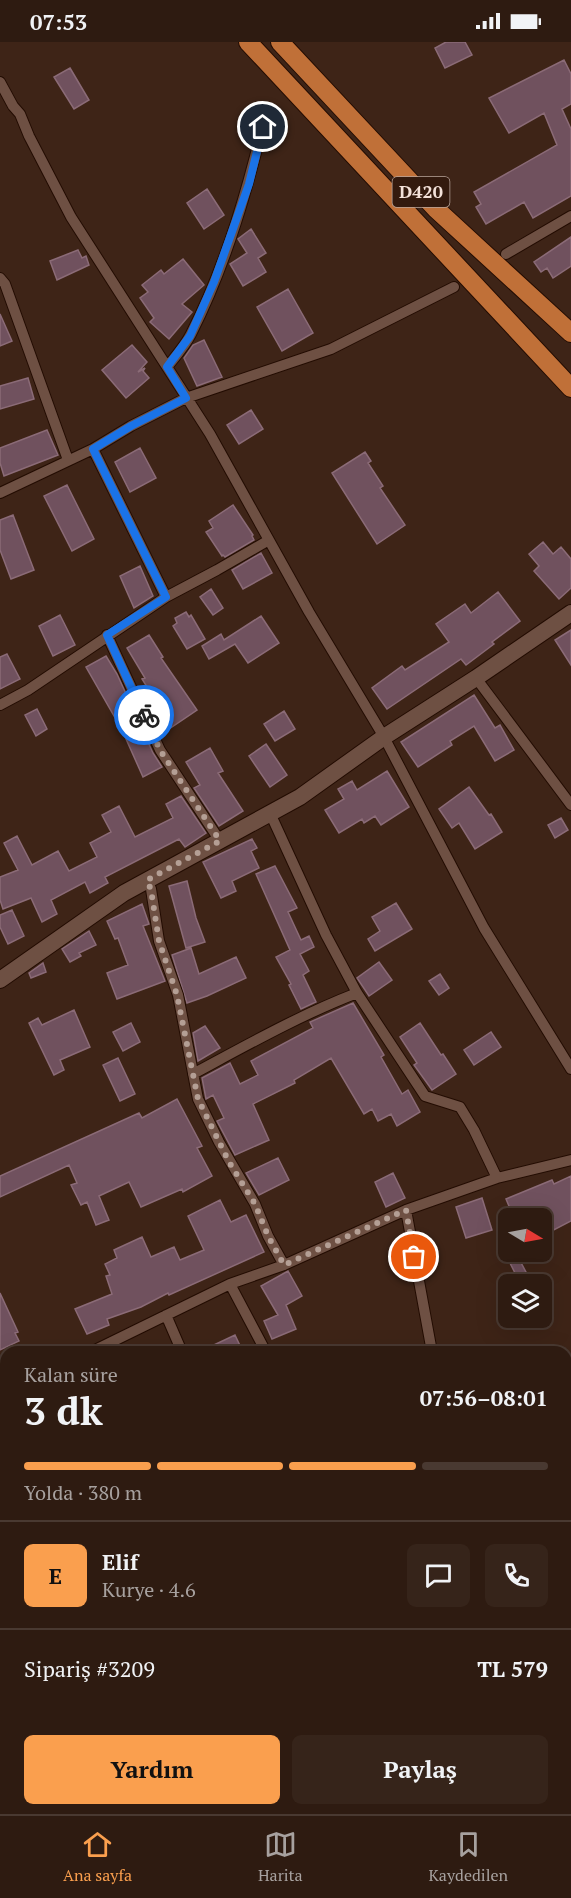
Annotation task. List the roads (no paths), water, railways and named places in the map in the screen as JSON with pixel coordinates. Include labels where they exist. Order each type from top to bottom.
[{"type":"main road","points":[[248,42],[571,388]]},
{"type":"main road","name":"D420","points":[[280,42],[436,208],[571,333]]},
{"type":"main road","points":[[0,980],[124,893],[300,797],[384,736],[571,614]]},
{"type":"street","points":[[0,82],[20,114],[71,217],[210,434],[268,540],[384,736],[484,928],[571,1069]]},
{"type":"street","points":[[167,367],[190,336],[214,282],[249,184],[267,108]]},
{"type":"street","points":[[506,254],[571,216]]},
{"type":"street","points":[[0,279],[5,284],[68,460]]},
{"type":"street","points":[[0,493],[93,449],[131,426],[186,398],[331,349],[454,287]]},
{"type":"street","points":[[93,449],[166,597]]},
{"type":"street","points":[[0,705],[28,690],[166,597],[268,540]]},
{"type":"street","points":[[107,635],[160,750],[220,841]]},
{"type":"street","points":[[476,678],[571,805]]},
{"type":"street","points":[[270,813],[326,936],[357,993],[425,1096],[460,1107],[497,1178]]},
{"type":"street","points":[[147,880],[151,890],[159,941],[177,995],[198,1099],[229,1162],[255,1204],[268,1236],[284,1265]]},
{"type":"street","points":[[194,1074],[274,1030],[357,993]]},
{"type":"street","points":[[104,1346],[230,1284],[284,1265],[406,1210],[497,1178],[571,1160]]},
{"type":"street","points":[[406,1210],[431,1346]]},
{"type":"street","points":[[230,1284],[263,1346]]},
{"type":"street","points":[[166,1316],[179,1346]]}]
